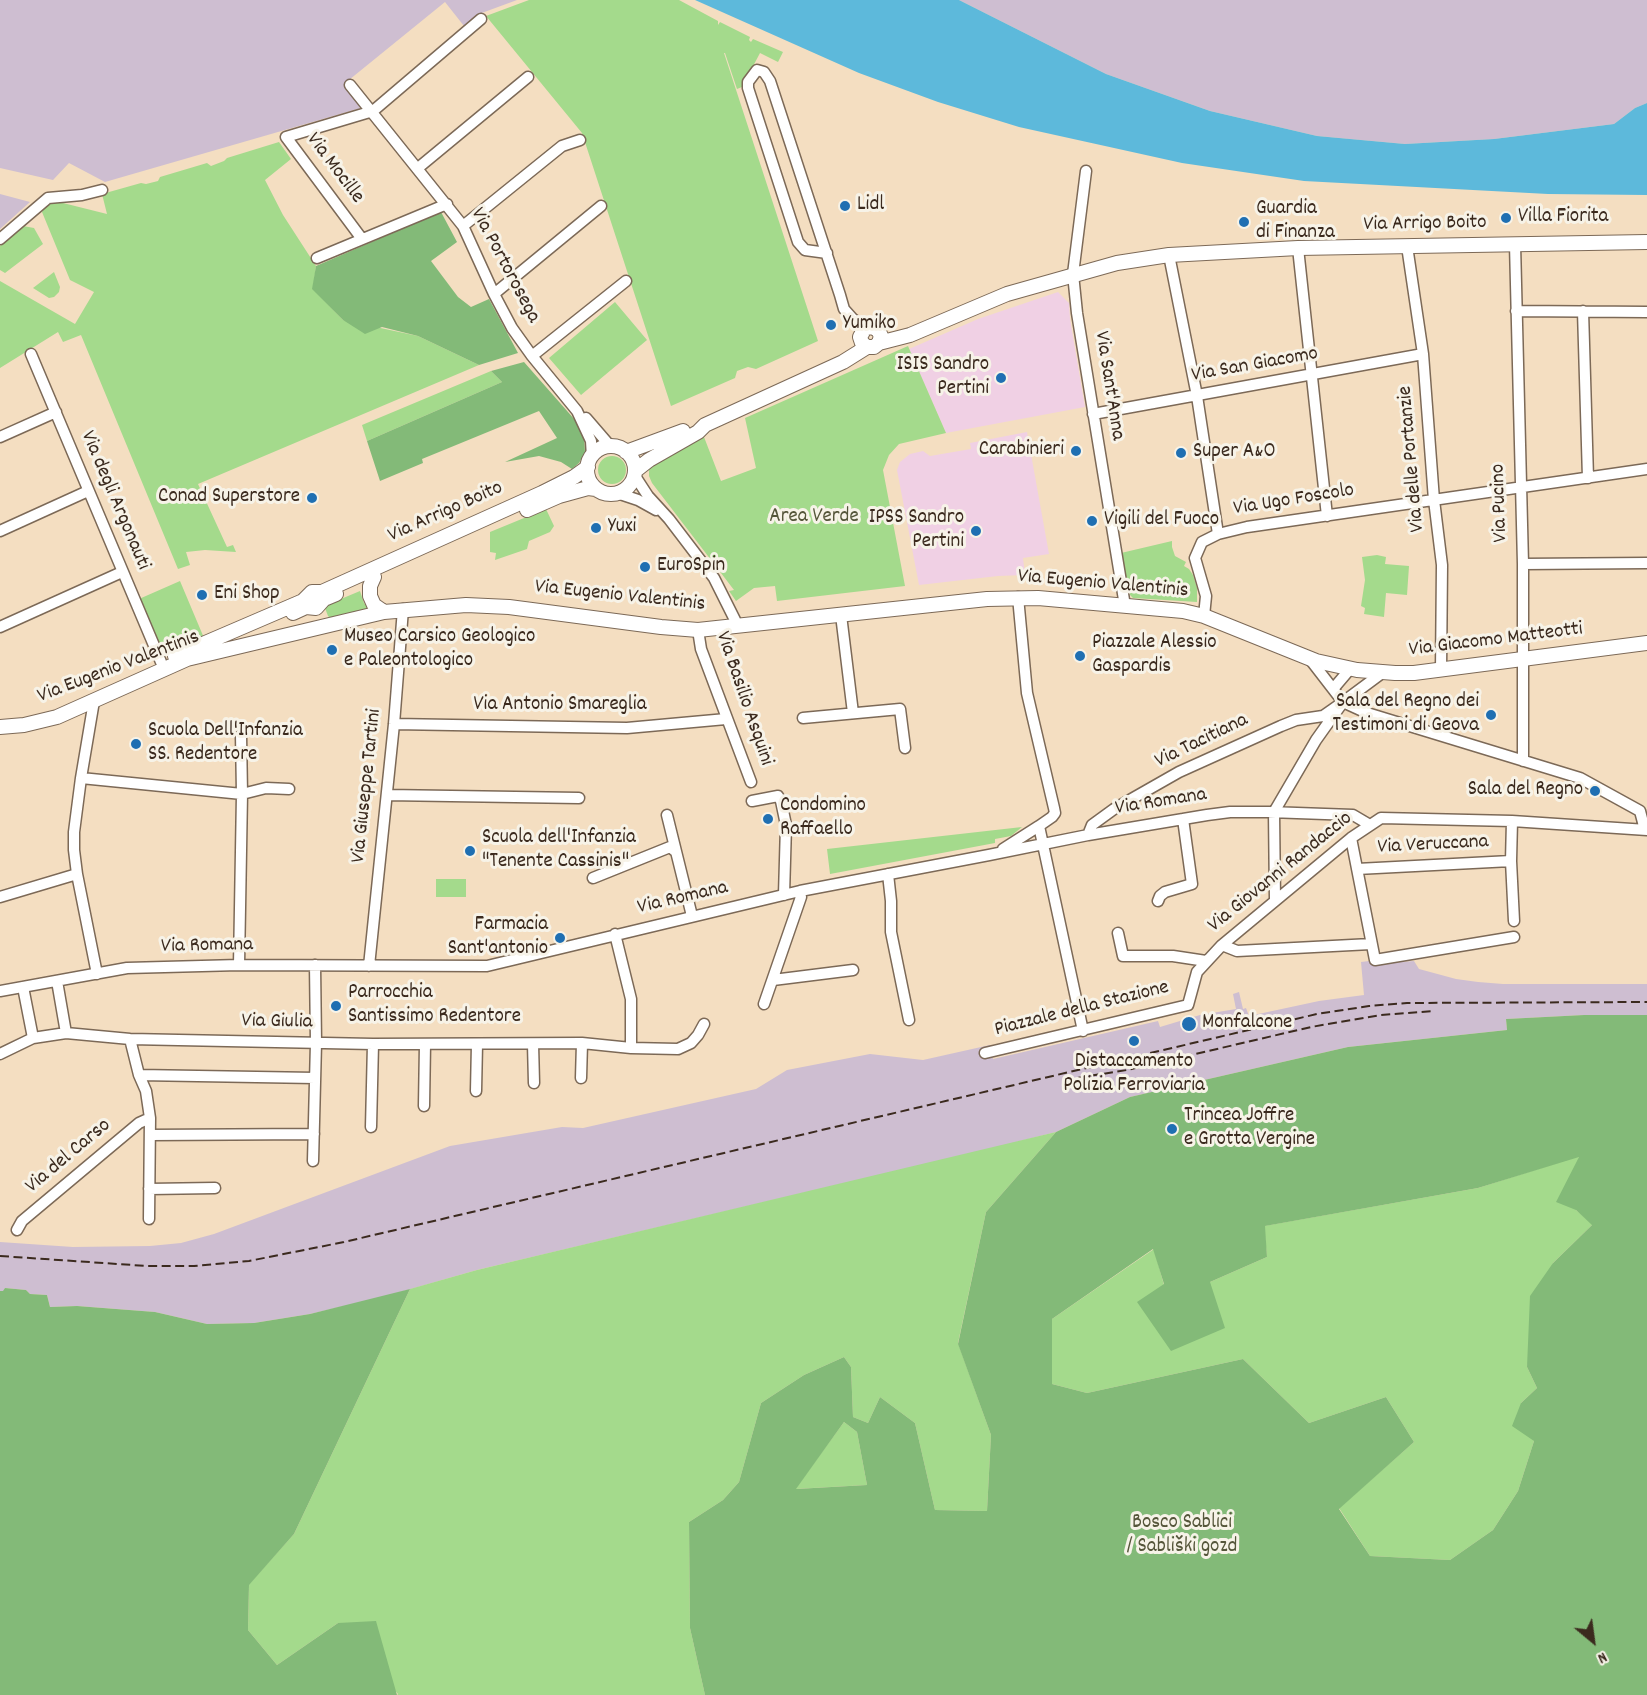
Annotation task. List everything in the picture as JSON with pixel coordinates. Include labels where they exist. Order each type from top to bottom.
[{"type":"main road","name":"Via Arrigo Boito","points":[[185,656],[559,496],[588,488],[606,494],[617,494],[630,485],[635,473],[649,460],[705,426],[843,362],[871,340],[910,335],[1007,294],[1073,274],[1118,262],[1169,255],[1298,248],[1647,242]]},
{"type":"main road","name":"Via Arrigo Boito","points":[[626,452],[696,426],[705,426]]},
{"type":"main road","name":"Via Arrigo Boito","points":[[316,601],[574,477],[600,450],[611,447]]},
{"type":"main road","points":[[611,447],[626,452],[632,458],[635,473]]},
{"type":"main road","points":[[590,462],[588,477],[596,489]]},
{"type":"main road","points":[[374,577],[370,586],[370,596],[375,605],[384,612]]},
{"type":"main road","name":"Via Eugenio Valentinis","points":[[0,718],[22,717],[43,712],[161,662],[185,656],[384,612],[466,605],[509,606],[651,626],[698,630],[1018,597],[1183,611],[1204,616],[1309,658],[1350,669]]},
{"type":"main road","points":[[316,601],[322,615],[331,624]]},
{"type":"main road","name":"Via Giacomo Matteotti","points":[[1350,669],[1382,673],[1414,673],[1647,643]]},
{"type":"main road","name":"Via Eugenio Valentinis","points":[[0,727],[46,720],[94,701],[185,656]]},
{"type":"street","points":[[373,111],[481,19]]},
{"type":"street","points":[[826,253],[805,250],[798,242],[748,88],[748,82],[757,70],[764,72],[770,81],[826,253],[844,309],[871,340]]},
{"type":"street","points":[[418,168],[528,77]]},
{"type":"street","name":"Via Portorosega","points":[[350,85],[463,226],[512,328],[577,411],[591,441],[590,462]]},
{"type":"street","name":"Via Mocille","points":[[362,239],[286,137],[373,111]]},
{"type":"street","points":[[463,226],[562,146],[580,140]]},
{"type":"street","name":"Via Sant'Anna","points":[[1086,171],[1073,274],[1077,313],[1125,606]]},
{"type":"street","points":[[0,239],[48,198],[82,195],[102,190]]},
{"type":"street","points":[[317,258],[447,204]]},
{"type":"street","points":[[494,294],[601,206]]},
{"type":"street","name":"Via Pucino","points":[[1515,244],[1519,488],[1523,564],[1523,761]]},
{"type":"street","name":"Via delle Portanzie","points":[[1407,246],[1423,354],[1434,500],[1442,565],[1441,670]]},
{"type":"street","points":[[1298,248],[1327,516]]},
{"type":"street","points":[[1169,255],[1197,396],[1218,534]]},
{"type":"street","points":[[532,356],[626,281]]},
{"type":"street","points":[[1516,311],[1647,312]]},
{"type":"street","points":[[1583,311],[1588,478]]},
{"type":"street","name":"Via degli Argonauti","points":[[31,354],[161,662]]},
{"type":"street","name":"Via San Giacomo","points":[[1093,414],[1423,354]]},
{"type":"street","name":"Via Portorosega","points":[[577,411],[583,414],[611,447]]},
{"type":"street","points":[[0,437],[56,412]]},
{"type":"street","name":"Via Ugo Foscolo","points":[[1204,616],[1206,596],[1195,558],[1202,542],[1218,534],[1247,527],[1647,469]]},
{"type":"street","points":[[635,473],[714,578],[732,612],[736,626]]},
{"type":"street","points":[[0,531],[88,491]]},
{"type":"street","points":[[617,494],[644,502],[664,514]]},
{"type":"street","points":[[1523,564],[1647,563]]},
{"type":"street","points":[[0,627],[122,572]]},
{"type":"street","points":[[989,855],[1016,842],[1055,813],[1028,693],[1018,597]]},
{"type":"street","name":"Via Giuseppe Tartini","points":[[369,966],[394,724],[403,609]]},
{"type":"street","points":[[841,615],[853,713]]},
{"type":"street","name":"Via Basilio Asquini","points":[[698,630],[701,649],[751,782]]},
{"type":"street","points":[[1309,658],[1343,702],[1367,713],[1580,778],[1644,811],[1646,830]]},
{"type":"street","points":[[1333,689],[1350,669]]},
{"type":"street","points":[[1350,669],[1356,690]]},
{"type":"street","points":[[1275,900],[1274,812],[1316,740],[1343,702],[1356,690],[1382,673]]},
{"type":"street","points":[[94,701],[74,832],[77,874],[97,974]]},
{"type":"street","name":"Via Tacitiana","points":[[1088,835],[1092,825],[1114,809],[1179,772],[1296,720],[1323,716],[1343,702]]},
{"type":"street","points":[[803,718],[900,709],[905,748]]},
{"type":"street","name":"Via Antonio Smareglia","points":[[394,724],[627,728],[726,719]]},
{"type":"street","points":[[239,965],[241,735]]},
{"type":"street","points":[[81,778],[242,794],[266,788],[289,789]]},
{"type":"street","points":[[387,795],[579,798]]},
{"type":"street","points":[[752,801],[778,796],[781,801],[786,825],[784,895]]},
{"type":"street","name":"Via Romana","points":[[0,991],[127,968],[239,965],[487,966],[800,891],[1088,835],[1183,819],[1230,812],[1274,812],[1353,815],[1370,825]]},
{"type":"street","points":[[667,815],[692,916]]},
{"type":"street","name":"Via Giovanni Randaccio","points":[[1188,1005],[1197,972],[1222,945],[1351,838],[1381,818],[1512,821],[1646,830]]},
{"type":"street","points":[[1158,901],[1165,892],[1192,884],[1183,819]]},
{"type":"street","points":[[1512,821],[1514,921]]},
{"type":"street","points":[[1039,826],[1083,1031]]},
{"type":"street","points":[[1351,838],[1375,960],[1514,937]]},
{"type":"street","points":[[593,878],[669,847],[676,852]]},
{"type":"street","name":"Via Veruccana","points":[[1357,869],[1511,861]]},
{"type":"street","points":[[0,897],[77,874]]},
{"type":"street","points":[[888,874],[891,932],[909,1020]]},
{"type":"street","points":[[764,1004],[801,897],[800,891]]},
{"type":"street","points":[[1118,933],[1123,956],[1173,956],[1206,961]]},
{"type":"street","points":[[615,934],[631,999],[631,1048]]},
{"type":"street","points":[[1222,945],[1237,951],[1371,944]]},
{"type":"street","points":[[314,1161],[315,965]]},
{"type":"street","points":[[773,980],[853,970]]},
{"type":"street","points":[[57,981],[66,1033]]},
{"type":"street","points":[[24,987],[33,1038]]},
{"type":"street","name":"Piazzale della Stazione","points":[[985,1053],[1188,1005]]},
{"type":"street","name":"Via Giulia","points":[[0,1054],[33,1038],[66,1033],[130,1040],[373,1044],[582,1043],[631,1048],[678,1049],[686,1047],[698,1035],[704,1024]]},
{"type":"street","points":[[130,1040],[139,1075],[146,1091],[150,1119],[149,1219]]},
{"type":"street","points":[[581,1078],[582,1043]]},
{"type":"street","points":[[371,1127],[373,1044]]},
{"type":"street","points":[[424,1106],[425,1044]]},
{"type":"street","points":[[476,1091],[477,1044]]},
{"type":"street","points":[[533,1044],[534,1083]]},
{"type":"street","points":[[139,1075],[315,1078]]},
{"type":"street","name":"Via del Carso","points":[[17,1230],[22,1221],[139,1123],[150,1119]]},
{"type":"street","points":[[150,1135],[314,1134]]},
{"type":"street","points":[[149,1189],[215,1188]]},
{"type":"shaded area","points":[[0,0],[517,0],[479,14],[464,26],[445,2],[344,84],[361,108],[105,182],[69,163],[53,180],[0,168]]},
{"type":"shaded area","points":[[959,0],[1647,0],[1647,103],[1635,108],[1614,124],[1494,139],[1405,144],[1317,136],[1210,111],[1106,74]]},
{"type":"shaded area","points":[[0,194],[30,202],[0,229]]},
{"type":"shaded area","name":"ISIS Sandro Pertini","points":[[1058,292],[1069,303],[1085,407],[946,433],[909,349],[978,319]]},
{"type":"shaded area","name":"IPSS Sandro Pertini","points":[[1027,432],[1049,554],[1023,558],[1025,575],[919,585],[897,470],[900,462],[910,454],[923,451],[930,456],[971,449],[970,443]]},
{"type":"shaded area","points":[[1369,961],[1375,964],[1414,961],[1419,969],[1456,979],[1478,982],[1647,984],[1647,1015],[1506,1019],[1507,1030],[1348,1047],[1130,1097],[1056,1132],[477,1270],[383,1297],[310,1314],[254,1323],[207,1324],[155,1312],[77,1306],[50,1307],[47,1295],[30,1294],[26,1290],[5,1288],[4,1291],[0,1291],[0,1242],[73,1247],[150,1246],[181,1243],[214,1234],[450,1146],[562,1127],[583,1128],[756,1089],[787,1070],[870,1054],[923,1060],[990,1045],[993,1059],[1158,1021],[1160,1027],[1200,1015],[1236,1009],[1233,994],[1239,992],[1243,1009],[1246,1008],[1249,1016],[1319,1001],[1364,995],[1361,962]]},
{"type":"green space","points":[[529,0],[679,0],[718,21],[718,25],[720,22],[750,37],[751,42],[753,39],[783,52],[778,62],[760,53],[742,87],[737,89],[724,53],[818,341],[756,369],[748,367],[737,371],[735,378],[671,406],[582,133],[486,16]]},
{"type":"green space","points":[[279,142],[291,159],[265,180],[283,215],[316,266],[313,289],[343,320],[418,336],[479,365],[198,484],[227,547],[233,545],[236,552],[205,550],[186,552],[190,565],[178,569],[81,335],[63,342],[58,332],[0,368],[0,281],[75,324],[94,292],[70,280],[42,212],[44,207],[55,201],[107,214],[102,194],[141,183],[158,181],[160,177],[207,163],[211,166],[227,158]]},
{"type":"green space","points":[[441,212],[457,242],[431,261],[458,297],[471,307],[489,299],[518,353],[479,365],[418,336],[382,327],[365,334],[343,320],[312,289],[316,266]]},
{"type":"green space","points":[[23,226],[34,228],[43,244],[5,273],[0,270],[0,246]]},
{"type":"green space","points":[[54,272],[60,287],[54,297],[49,298],[33,288]]},
{"type":"green space","points":[[615,302],[647,340],[581,395],[549,358]]},
{"type":"green space","name":"Area Verde","points":[[908,346],[946,433],[899,444],[889,455],[883,470],[905,586],[777,601],[775,586],[754,588],[736,601],[729,591],[734,590],[652,483],[649,469],[704,437],[721,481],[756,468],[745,418]]},
{"type":"green space","points":[[524,362],[575,420],[584,436],[585,452],[579,463],[572,469],[561,462],[539,456],[505,462],[557,438],[539,411],[422,459],[423,463],[380,481],[367,441],[502,382],[491,371]]},
{"type":"green space","points":[[491,371],[502,382],[367,441],[362,425]]},
{"type":"green space","points":[[612,456],[622,460],[626,470],[622,480],[612,484],[602,480],[598,470],[602,460]]},
{"type":"green space","points":[[546,509],[554,526],[550,532],[529,541],[527,549],[495,560],[496,553],[490,552],[490,532]]},
{"type":"green space","points":[[1172,541],[1175,556],[1186,562],[1184,566],[1193,575],[1197,588],[1197,602],[1133,598],[1130,595],[1121,553]]},
{"type":"green space","points":[[1377,555],[1386,557],[1385,564],[1409,566],[1407,595],[1386,593],[1384,617],[1364,614],[1365,608],[1361,606],[1365,580],[1362,557]]},
{"type":"green space","points":[[180,581],[204,638],[162,657],[139,599]]},
{"type":"green space","points":[[360,591],[369,609],[331,619],[328,616],[325,608],[329,604]]},
{"type":"green space","points":[[1022,827],[1011,836],[995,839],[995,843],[830,874],[827,849]]},
{"type":"green space","points":[[436,879],[466,879],[466,897],[436,897]]},
{"type":"green space","name":"Bosco Sablici / Sabliški gozd","points":[[1647,1015],[1647,1695],[705,1695],[690,1628],[689,1522],[723,1500],[739,1482],[761,1403],[804,1375],[844,1357],[851,1367],[853,1417],[868,1423],[880,1397],[915,1423],[935,1510],[987,1511],[991,1435],[958,1344],[986,1212],[1056,1132],[1130,1097],[1348,1047],[1507,1030],[1506,1019]],"holes":[[[1579,1157],[1556,1202],[1576,1210],[1592,1225],[1553,1263],[1530,1296],[1527,1367],[1537,1388],[1521,1403],[1512,1426],[1534,1441],[1518,1491],[1493,1530],[1450,1560],[1370,1556],[1339,1509],[1414,1442],[1386,1397],[1309,1423],[1243,1359],[1087,1393],[1052,1384],[1052,1319],[1153,1249],[1164,1284],[1137,1302],[1171,1351],[1225,1328],[1210,1282],[1267,1257],[1265,1226],[1478,1188]],[[844,1422],[857,1432],[867,1485],[796,1489]]]},
{"type":"green space","points":[[1056,1132],[986,1212],[958,1343],[991,1435],[987,1511],[935,1510],[915,1423],[880,1397],[868,1423],[853,1417],[851,1367],[844,1357],[804,1375],[761,1403],[739,1482],[723,1500],[689,1522],[690,1628],[705,1695],[397,1695],[338,1623],[277,1665],[248,1630],[249,1584],[294,1534],[410,1289],[477,1270]]},
{"type":"green space","points":[[1579,1156],[1576,1210],[1593,1224],[1553,1263],[1527,1367],[1537,1388],[1521,1403],[1534,1441],[1518,1491],[1493,1530],[1450,1560],[1370,1556],[1339,1508],[1414,1442],[1386,1397],[1309,1423],[1243,1359],[1087,1393],[1052,1384],[1052,1319],[1154,1249],[1164,1285],[1210,1282],[1267,1257],[1264,1226],[1478,1188]]},
{"type":"green space","points":[[5,1288],[26,1290],[30,1294],[47,1295],[50,1307],[77,1306],[155,1312],[207,1324],[254,1323],[310,1314],[410,1289],[294,1534],[249,1585],[248,1630],[277,1665],[338,1623],[376,1621],[397,1695],[0,1695],[0,1291]]},
{"type":"green space","points":[[844,1422],[857,1432],[867,1485],[795,1489]]},
{"type":"water","points":[[695,0],[959,0],[1106,74],[1210,111],[1317,136],[1405,144],[1494,139],[1614,124],[1635,108],[1647,103],[1647,195],[1548,194],[1304,181],[1182,163],[1019,127],[938,102],[859,73]]},
{"type":"railway","points":[[0,1256],[147,1266],[194,1266],[249,1261],[344,1242],[1317,1014],[1407,1003],[1647,1002]]},
{"type":"railway","points":[[1064,1080],[1127,1070],[1311,1027],[1381,1015],[1435,1011]]},
{"type":"place","name":"Lidl","points":[[845,206]]},
{"type":"place","name":"Villa Fiorita","points":[[1506,218]]},
{"type":"place","name":"Guardia di Finanza","points":[[1244,222]]},
{"type":"place","name":"Yumiko","points":[[831,325]]},
{"type":"place","name":"ISIS Sandro Pertini","points":[[1001,378]]},
{"type":"place","name":"Carabinieri","points":[[1076,451]]},
{"type":"place","name":"Super A&O","points":[[1181,453]]},
{"type":"place","name":"Conad Superstore","points":[[312,498]]},
{"type":"place","name":"Vigili del Fuoco","points":[[1092,521]]},
{"type":"place","name":"Yuxi","points":[[596,528]]},
{"type":"place","name":"IPSS Sandro Pertini","points":[[976,531]]},
{"type":"place","name":"EuroSpin","points":[[645,567]]},
{"type":"place","name":"Eni Shop","points":[[202,595]]},
{"type":"place","name":"Museo Carsico Geologico e Paleontologico","points":[[332,650]]},
{"type":"place","name":"Piazzale Alessio Gaspardis","points":[[1080,656]]},
{"type":"place","name":"Sala del Regno dei Testimoni di Geova","points":[[1491,715]]},
{"type":"place","name":"Scuola Dell'Infanzia SS. Redentore","points":[[136,744]]},
{"type":"place","name":"Sala del Regno","points":[[1595,791]]},
{"type":"place","name":"Condomino Raffaello","points":[[768,819]]},
{"type":"place","name":"Scuola dell'Infanzia \"Tenente Cassinis\"","points":[[470,851]]},
{"type":"place","name":"Farmacia Sant'antonio","points":[[560,938]]},
{"type":"place","name":"Parrocchia Santissimo Redentore","points":[[336,1006]]},
{"type":"place","name":"Monfalcone","points":[[1189,1024]]},
{"type":"place","name":"Distaccamento Polizia Ferroviaria","points":[[1134,1041]]},
{"type":"place","name":"Trincea Joffre e Grotta Vergine","points":[[1172,1129]]}]
